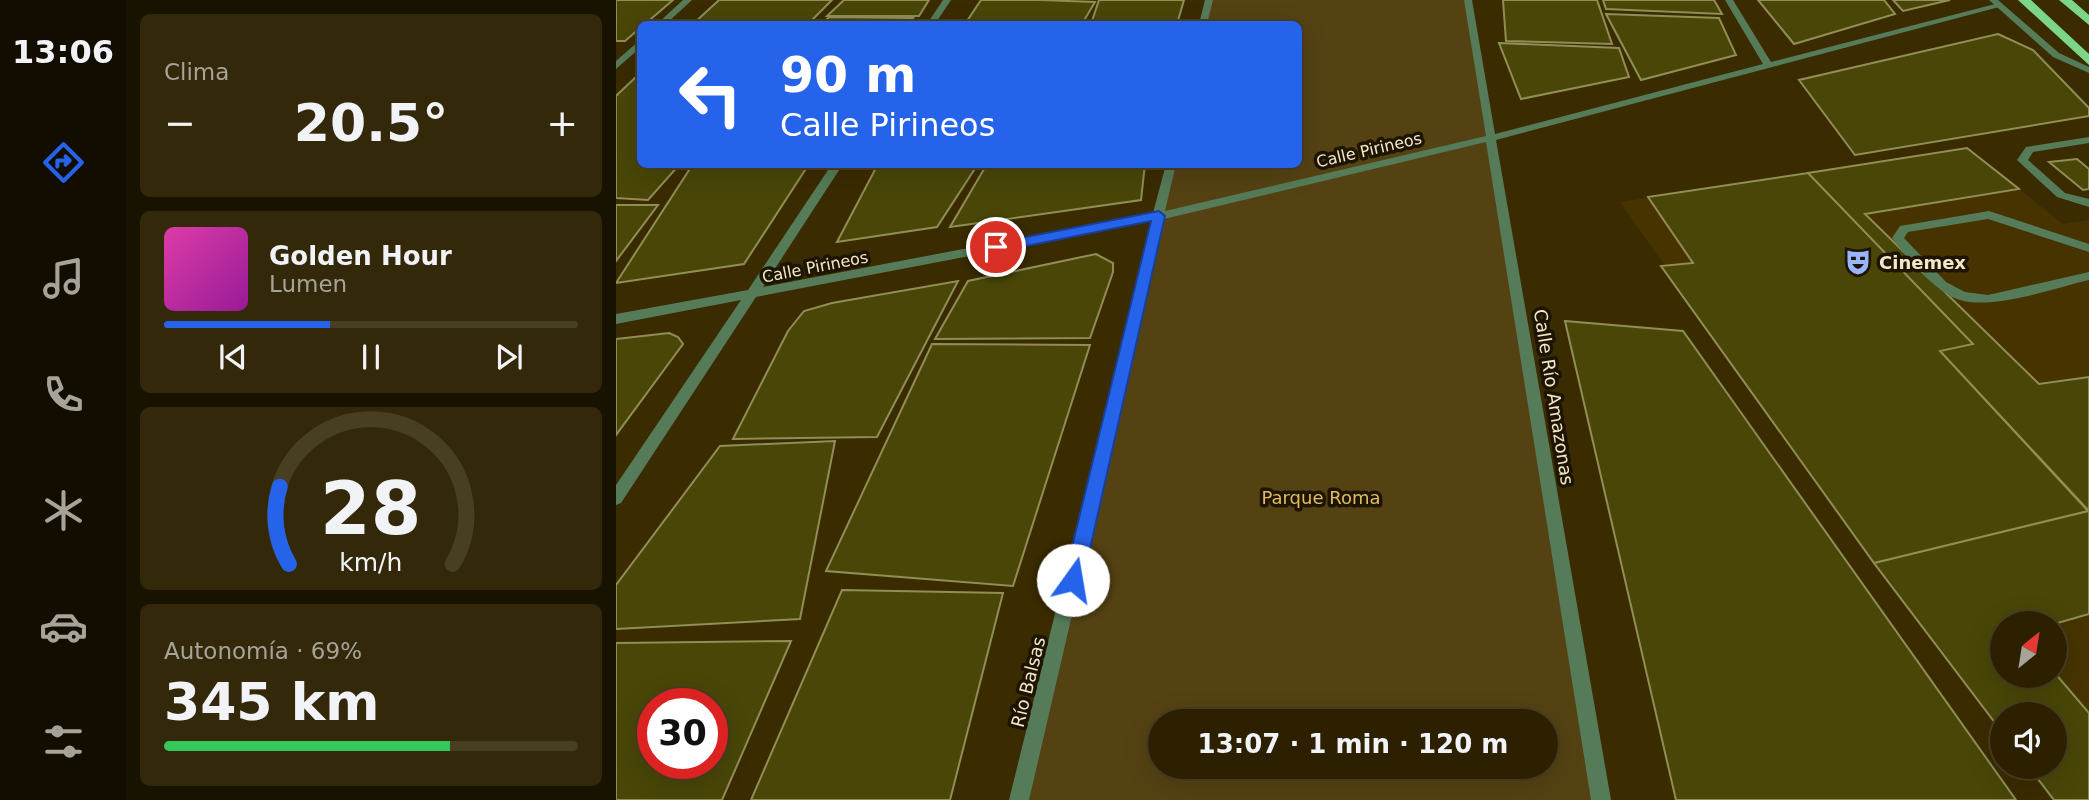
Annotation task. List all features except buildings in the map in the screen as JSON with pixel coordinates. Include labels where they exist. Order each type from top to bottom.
[{"type":"highway","points":[[2024,0],[2089,61]]},
{"type":"highway","points":[[2065,0],[2089,21]]},
{"type":"street","points":[[664,21],[688,0]]},
{"type":"street","points":[[933,21],[947,0]]},
{"type":"street","points":[[1204,21],[1209,0]]},
{"type":"street","name":"Calle Río Amazonas","points":[[1468,0],[1601,800]]},
{"type":"street","points":[[1729,0],[1769,66]]},
{"type":"street","points":[[1996,3],[2056,55],[2089,70]]},
{"type":"street","name":"Calle Pirineos","points":[[616,319],[1159,216],[1492,138],[1769,66],[1996,3]]},
{"type":"street","points":[[616,66],[637,46]]},
{"type":"street","points":[[2089,139],[2030,149],[2022,160],[2061,195],[2089,202]]},
{"type":"street","points":[[616,498],[835,168]]},
{"type":"street","name":"Río Balsas","points":[[1019,800],[1170,168]]},
{"type":"street","points":[[2087,247],[1989,215],[1904,229],[1898,238],[1941,285],[1962,296],[1988,299],[2089,276]]},
{"type":"shaded area","points":[[1967,148],[2063,224],[2089,220],[2089,800],[2054,800],[2037,779],[2067,779],[2067,702],[1990,702],[1990,716],[1874,563],[1620,202]]},
{"type":"green space","name":"Parque Roma","points":[[1209,0],[1467,0],[1595,800],[1015,800],[1170,168],[1302,168],[1302,21],[1204,21]]},
{"type":"place","name":"Cinemex","points":[[1858,262]]},
{"type":"route","points":[[996,247],[1159,216],[1073,580]]}]
